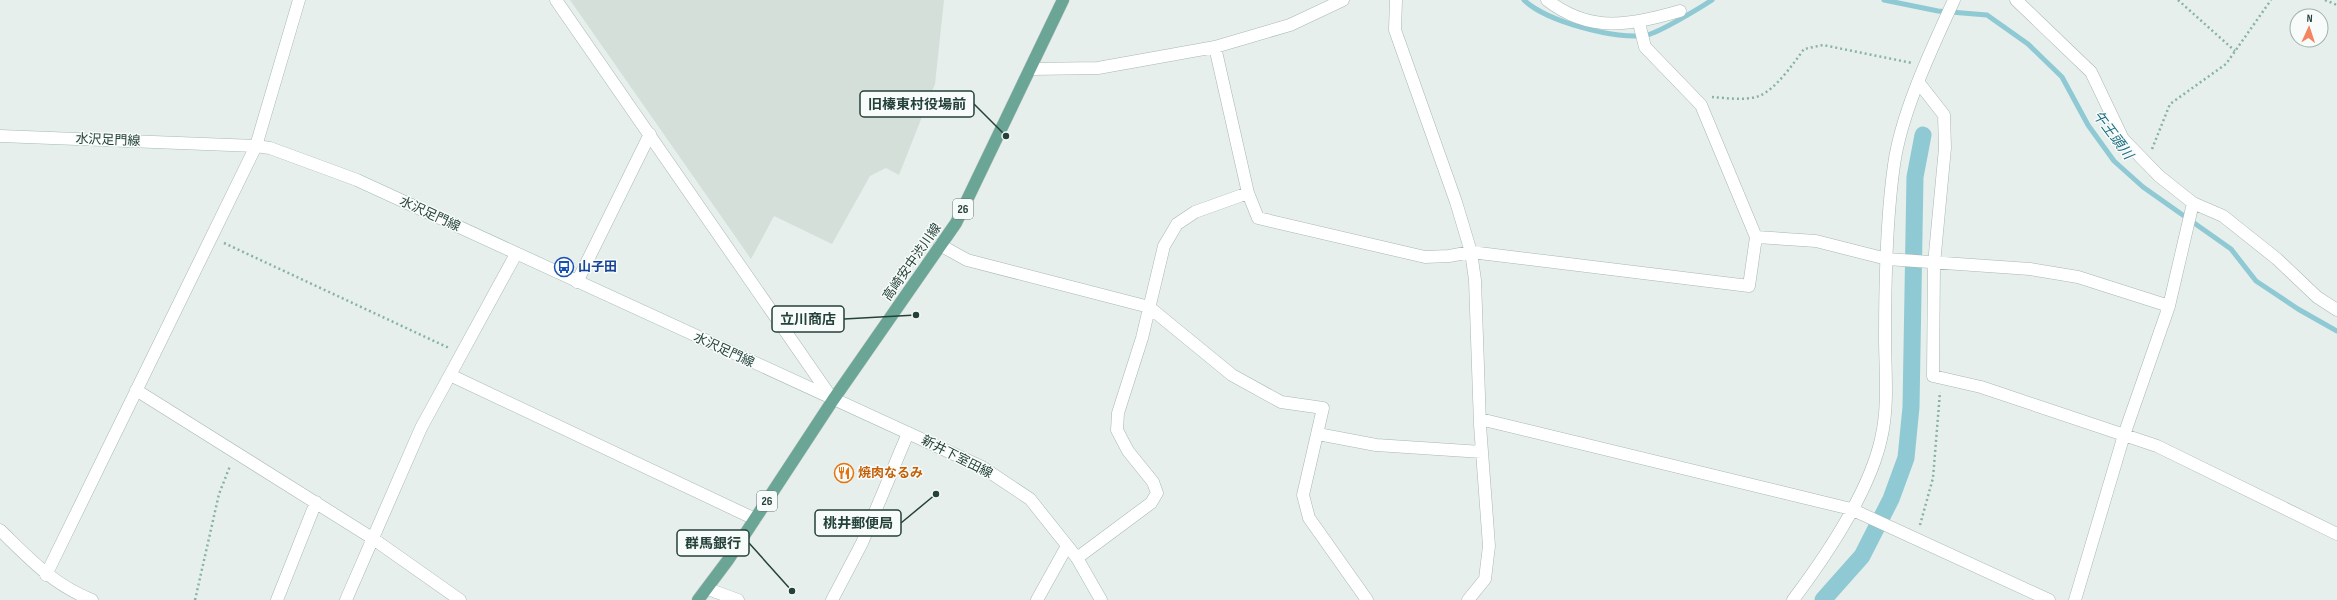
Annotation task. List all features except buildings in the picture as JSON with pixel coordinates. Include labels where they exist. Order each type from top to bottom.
[{"type":"main road","name":"高崎安中渋川線","points":[[698,600],[708,588],[834,400],[956,223],[1063,0]]},
{"type":"street","points":[[46,575],[256,146],[299,0]]},
{"type":"street","points":[[556,0],[834,400]]},
{"type":"street","points":[[1031,69],[1098,68],[1214,47],[1290,25],[1344,0]]},
{"type":"street","points":[[1396,0],[1395,30],[1471,252],[1475,280],[1480,419],[1489,546],[1485,579],[1468,600]]},
{"type":"street","points":[[1547,0],[1577,18],[1614,24],[1639,23],[1680,11]]},
{"type":"street","points":[[1793,600],[1825,558],[1852,509],[1868,479],[1882,438],[1886,389],[1889,203],[1894,163],[1901,130],[1954,0]]},
{"type":"street","points":[[2016,0],[2066,45],[2091,72],[2123,138],[2192,208],[2222,216],[2277,259],[2317,297],[2337,310]]},
{"type":"street","points":[[1214,47],[1248,192],[1258,218],[1425,257],[1471,252],[1749,286],[1756,238],[1701,105],[1645,47],[1639,23]]},
{"type":"street","points":[[1919,84],[1944,115],[1945,148],[1934,264],[1933,376],[1981,387],[2157,446],[2337,534]]},
{"type":"street","points":[[577,282],[650,134]]},
{"type":"street","name":"水沢足門線","points":[[0,136],[256,146],[270,148],[357,180],[834,400]]},
{"type":"street","points":[[1077,558],[1151,503],[1157,493],[1153,482],[1128,451],[1117,430],[1118,413],[1142,338],[1164,246],[1176,224],[1195,212],[1248,192]]},
{"type":"street","points":[[2075,600],[2124,434],[2168,306],[2192,208]]},
{"type":"street","points":[[1756,238],[1816,241],[1887,259],[1934,264],[2030,269],[2078,277],[2168,306]]},
{"type":"street","points":[[940,245],[967,260],[1149,307],[1232,375],[1281,402],[1323,408],[1303,495],[1309,518],[1367,600]]},
{"type":"street","points":[[346,600],[421,428],[516,254]]},
{"type":"street","points":[[450,375],[755,519]]},
{"type":"street","points":[[136,390],[372,538],[460,600]]},
{"type":"street","name":"新井下室田線","points":[[834,400],[982,467],[1030,500],[1077,558],[1101,600]]},
{"type":"street","points":[[1480,419],[1852,509],[2049,600]]},
{"type":"street","points":[[832,600],[862,543],[908,433]]},
{"type":"street","points":[[1318,434],[1376,445],[1482,452]]},
{"type":"street","points":[[277,600],[316,502]]},
{"type":"street","points":[[0,530],[46,575],[77,594],[92,600]]},
{"type":"street","points":[[1037,600],[1068,546]]},
{"type":"street","points":[[708,588],[738,600]]},
{"type":"path","points":[[2178,0],[2235,51]]},
{"type":"path","points":[[2154,170],[2152,149],[2170,104],[2226,64],[2271,0]]},
{"type":"path","points":[[2325,0],[2337,5]]},
{"type":"path","points":[[1696,99],[1759,96],[1788,72],[1804,49],[1823,45],[1926,66]]},
{"type":"path","points":[[212,237],[461,354]]},
{"type":"path","points":[[1916,539],[1933,478],[1942,378]]},
{"type":"path","points":[[195,600],[219,494],[236,452]]},
{"type":"shaded area","points":[[570,0],[944,0],[935,84],[899,175],[886,168],[870,176],[832,244],[774,216],[751,259]]},
{"type":"waterway","name":"午王頭川","points":[[1524,0],[1534,8],[1548,15],[1582,28],[1618,35],[1634,36],[1653,33],[1690,14],[1712,0]]},
{"type":"waterway","name":"午王頭川","points":[[1884,0],[1938,11],[1987,15],[2028,44],[2062,77],[2088,125],[2114,161],[2143,187],[2231,249],[2256,281],[2298,309],[2337,331]]},
{"type":"waterway","points":[[1823,600],[1862,556],[1891,499],[1906,458],[1911,407],[1915,177],[1923,135]]},
{"type":"place","name":"旧榛東村役場前","points":[[1006,136]]},
{"type":"place","name":"山子田","points":[[564,267]]},
{"type":"place","name":"立川商店","points":[[916,315]]},
{"type":"place","name":"焼肉なるみ","points":[[844,473]]},
{"type":"place","name":"桃井郵便局","points":[[936,494]]},
{"type":"place","name":"群馬銀行","points":[[792,591]]}]
